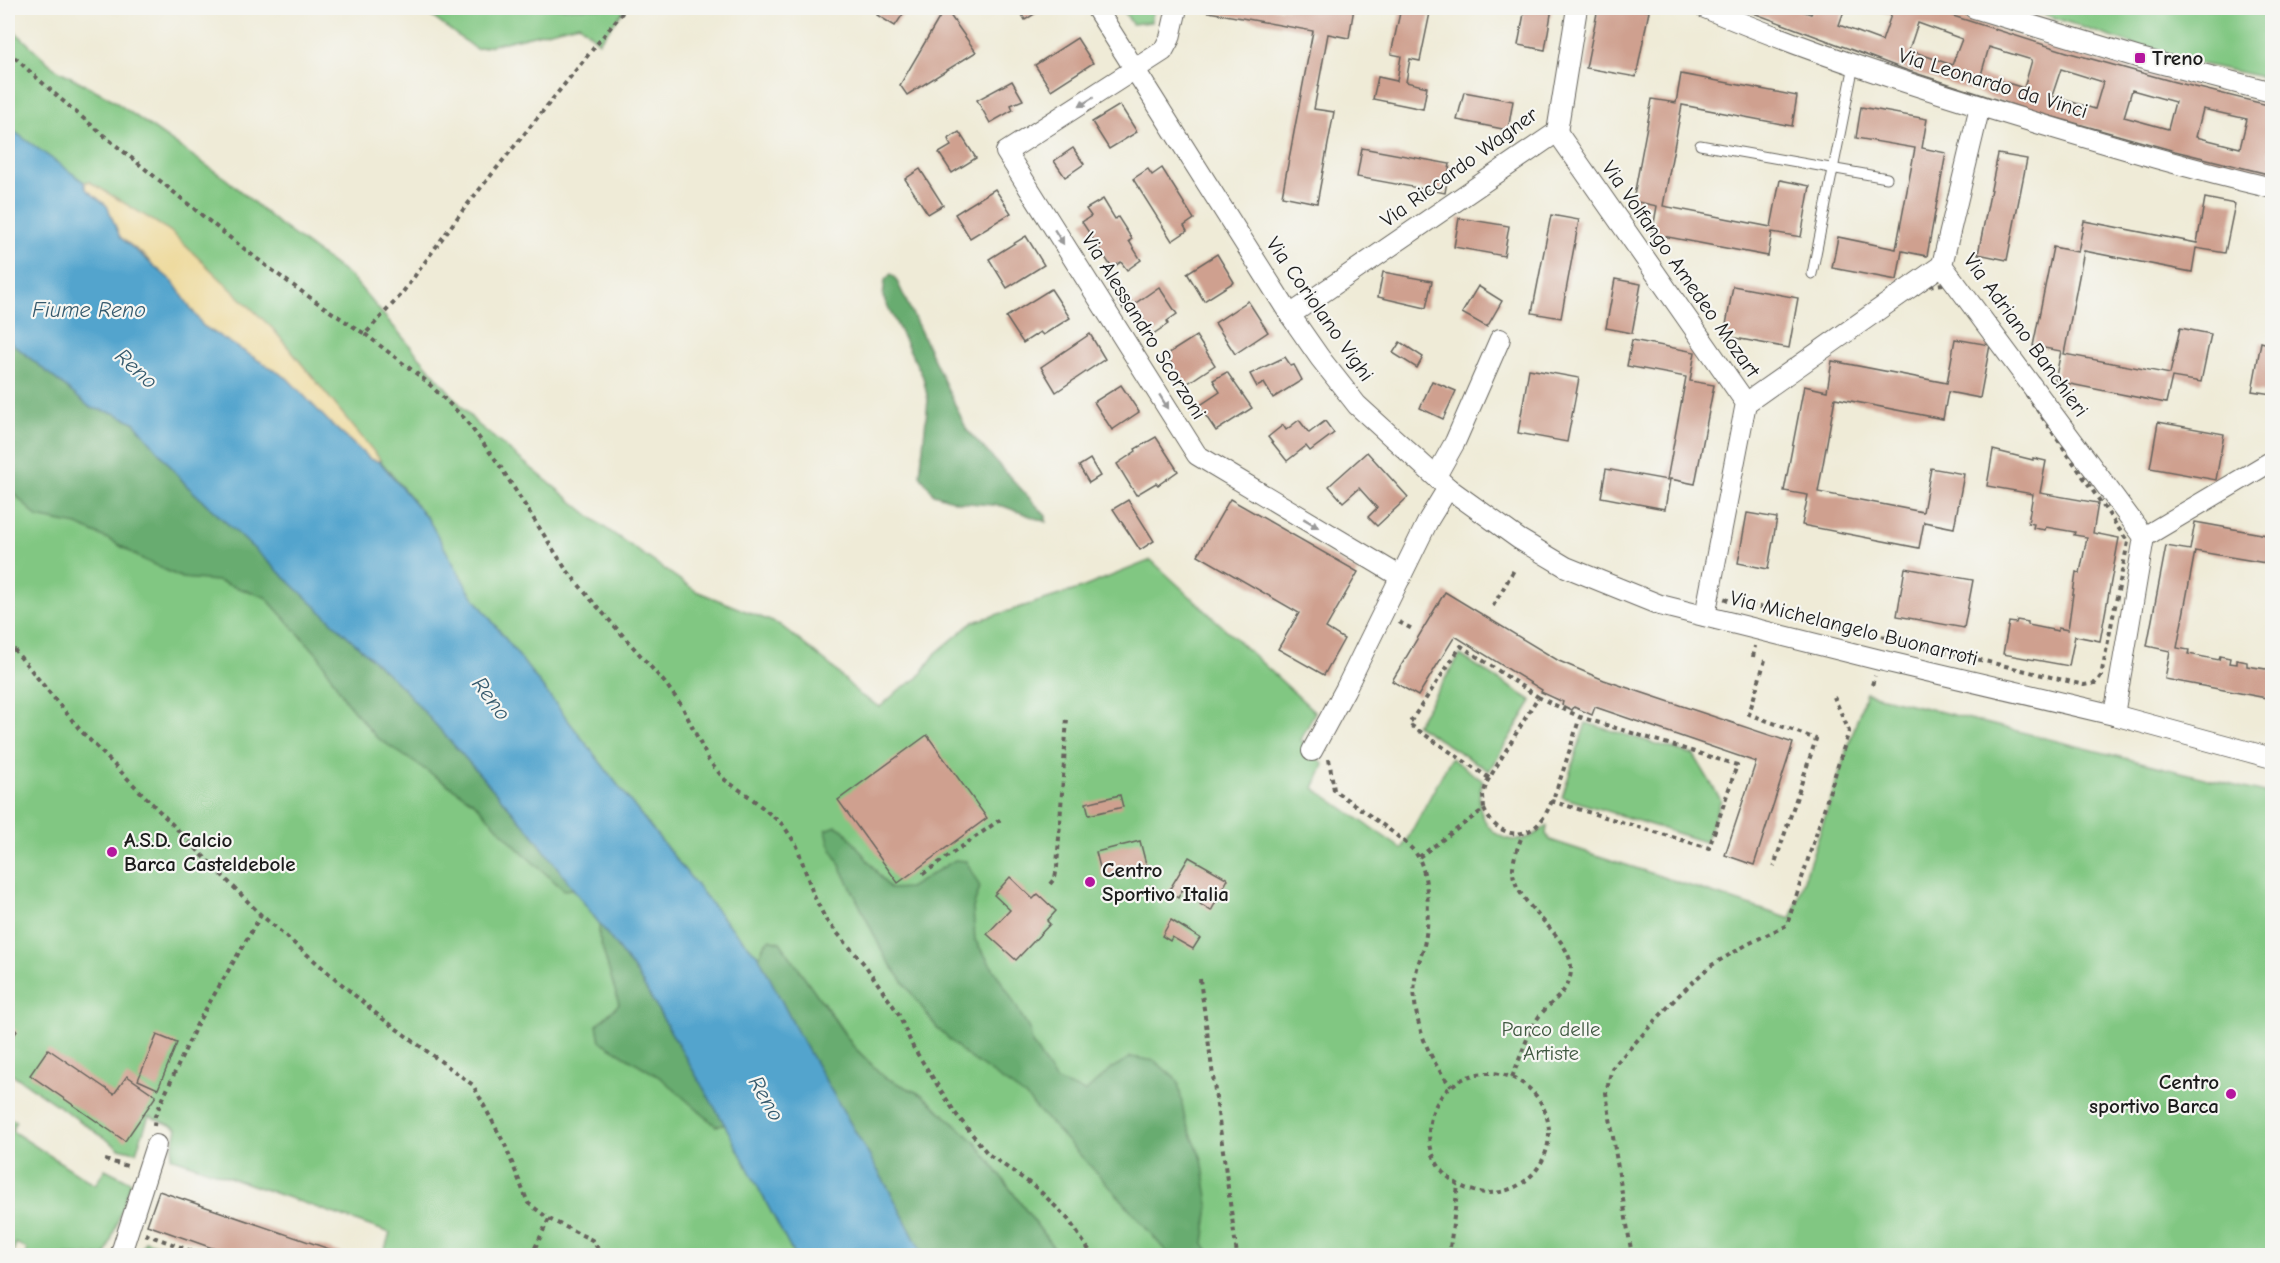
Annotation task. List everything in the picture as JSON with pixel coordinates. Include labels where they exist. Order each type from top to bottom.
[{"type":"street","name":"Via Coriolano Vighi","points":[[1096,8],[1290,315],[1320,358],[1357,405],[1442,482]]},
{"type":"street","points":[[1136,70],[1163,51],[1170,38],[1177,8]]},
{"type":"street","name":"Via Riccardo Wagner","points":[[1290,315],[1557,132],[1577,8]]},
{"type":"street","name":"Via Leonardo da Vinci","points":[[1705,8],[1854,65],[1980,106],[2199,171],[2272,188]]},
{"type":"street","points":[[1974,8],[2140,58],[2272,92]]},
{"type":"street","name":"Via Alessandro Scorzoni","points":[[1136,70],[1006,152],[1197,455],[1401,577]]},
{"type":"street","name":"Via Adriano Banchieri","points":[[1980,106],[1942,265],[2144,537]]},
{"type":"street","name":"Via Volfango Amedeo Mozart","points":[[1557,132],[1748,405],[1705,616]]},
{"type":"street","points":[[1748,405],[1942,265]]},
{"type":"street","points":[[1320,753],[1345,690],[1429,519],[1455,442],[1500,339]]},
{"type":"street","points":[[2114,715],[2144,537],[2272,461]]},
{"type":"street","name":"Via Michelangelo Buonarroti","points":[[1442,482],[1511,534],[1566,567],[1660,605],[2114,715],[2272,758]]},
{"type":"street","points":[[120,1256],[156,1145]]},
{"type":"lane","points":[[1812,274],[1854,65]]},
{"type":"lane","points":[[1700,145],[1887,178]]},
{"type":"path","points":[[365,334],[400,296],[463,210],[626,8]]},
{"type":"path","points":[[8,51],[53,94],[259,262],[311,301],[365,334],[426,381],[464,418],[498,463],[565,568],[666,683],[682,706],[710,760],[725,780],[750,797],[783,825],[797,846],[813,894],[826,920],[865,964],[898,1013],[913,1047],[956,1114],[988,1154],[1038,1189],[1068,1220],[1092,1256]]},
{"type":"path","points":[[1950,283],[2128,542],[2101,676],[2095,683],[2084,685],[1719,598],[1715,595],[1748,405],[1928,286],[1950,283]]},
{"type":"path","points":[[1493,606],[1514,570]]},
{"type":"path","points":[[1395,620],[1414,630]]},
{"type":"path","points":[[8,642],[81,731],[261,915],[379,1016],[473,1085],[505,1145],[528,1203],[549,1219],[592,1240],[603,1256]]},
{"type":"path","points":[[1489,777],[1409,724],[1461,646],[1538,697],[1580,717],[1737,765],[1709,848],[1551,801]]},
{"type":"path","points":[[1765,660],[1749,714],[1816,739],[1774,866]]},
{"type":"path","points":[[1538,697],[1489,777],[1483,795],[1484,809],[1500,829],[1523,833],[1539,824],[1551,801],[1580,717]]},
{"type":"path","points":[[1632,1256],[1606,1093],[1612,1068],[1677,997],[1710,966],[1787,925],[1849,731],[1834,697]]},
{"type":"path","points":[[1050,884],[1055,878],[1057,867],[1067,718]]},
{"type":"path","points":[[1320,753],[1334,790],[1407,844],[1419,857],[1425,882],[1428,916],[1425,942],[1415,980],[1416,1009],[1422,1035],[1432,1059],[1450,1086]]},
{"type":"path","points":[[1419,857],[1484,809]]},
{"type":"path","points":[[923,874],[1001,819]]},
{"type":"path","points":[[1512,1077],[1537,1019],[1568,987],[1572,968],[1565,949],[1515,882],[1513,864],[1523,833]]},
{"type":"path","points":[[156,1145],[155,1116],[197,1024],[261,915]]},
{"type":"path","points":[[1200,979],[1237,1255]]},
{"type":"path","points":[[2267,1014],[2272,1019]]},
{"type":"path","points":[[1491,1073],[1512,1077],[1528,1087],[1540,1102],[1548,1121],[1549,1141],[1543,1160],[1532,1176],[1515,1188],[1496,1194],[1476,1193],[1458,1185],[1443,1172],[1433,1155],[1429,1136],[1431,1116],[1440,1098],[1450,1086],[1471,1076],[1491,1073]]},
{"type":"path","points":[[1449,1256],[1458,1185]]},
{"type":"path","points":[[531,1256],[549,1219]]},
{"type":"path","points":[[141,1233],[205,1256]]},
{"type":"green space","points":[[420,8],[626,8],[599,42],[579,24],[476,49]]},
{"type":"green space","points":[[1122,8],[1154,8],[1151,22],[1132,24]]},
{"type":"green space","points":[[2025,8],[2272,8],[2272,79],[2173,58]]},
{"type":"green space","name":"Parco delle Artiste","points":[[8,25],[54,68],[108,97],[226,179],[279,224],[352,278],[476,423],[601,525],[696,591],[780,625],[831,666],[860,695],[880,707],[900,689],[918,678],[936,653],[973,622],[1079,589],[1151,560],[1315,712],[1301,740],[1324,765],[1314,788],[1402,849],[1451,758],[1483,781],[1479,800],[1481,810],[1490,828],[1497,834],[1521,840],[1547,826],[1546,834],[1550,840],[1791,919],[1866,693],[2272,795],[2272,1255],[1059,1255],[976,1143],[922,1095],[884,1077],[853,1046],[823,1002],[764,945],[759,957],[725,921],[469,591],[428,519],[273,329],[90,182],[84,182],[8,127]]},
{"type":"green space","points":[[891,274],[895,277],[967,430],[1046,516],[1046,522],[1003,506],[958,502],[934,494],[920,475],[928,400],[923,377],[883,297],[885,280]]},
{"type":"green space","points":[[8,340],[530,831],[637,974],[725,1125],[794,1255],[383,1255],[390,1233],[171,1157],[177,1128],[149,1116],[136,1152],[119,1148],[8,1071]]},
{"type":"green space","points":[[8,340],[91,408],[114,413],[134,422],[186,485],[404,689],[530,831],[574,889],[564,890],[518,849],[474,802],[376,737],[346,701],[318,655],[265,597],[217,581],[182,578],[77,525],[37,517],[8,487]]},
{"type":"green space","points":[[1460,655],[1532,701],[1489,771],[1416,725]]},
{"type":"green space","points":[[1586,723],[1694,755],[1721,800],[1705,842],[1562,797]]},
{"type":"green space","points":[[836,826],[845,831],[890,889],[909,888],[955,860],[966,861],[980,887],[973,908],[975,940],[1008,992],[1030,1031],[1032,1043],[1056,1081],[1085,1092],[1112,1068],[1131,1057],[1155,1061],[1178,1081],[1185,1120],[1202,1159],[1209,1205],[1204,1244],[1211,1255],[1169,1255],[1122,1200],[1025,1096],[966,1055],[937,1028],[885,957],[829,843],[826,830]]},
{"type":"green space","points":[[599,923],[637,974],[725,1125],[716,1126],[661,1078],[600,1041],[597,1025],[619,1004],[599,937]]},
{"type":"green space","points":[[770,939],[780,942],[853,1046],[884,1077],[922,1095],[976,1143],[1059,1255],[923,1255],[892,1195],[799,1035],[759,957],[764,945]]},
{"type":"green space","points":[[8,1120],[16,1121],[12,1131],[95,1185],[105,1169],[131,1182],[106,1255],[26,1255],[27,1249],[16,1243],[12,1255],[8,1255]]},
{"type":"green space","points":[[145,1241],[186,1255],[139,1255]]},
{"type":"sand","points":[[84,182],[90,182],[170,231],[273,329],[380,462],[370,459],[331,424],[287,378],[203,326],[145,256],[120,237],[107,206],[86,189]]},
{"type":"water","name":"Fiume Reno","points":[[8,127],[84,182],[86,189],[107,206],[120,237],[173,282],[203,326],[287,378],[331,424],[370,459],[380,462],[428,519],[469,591],[633,805],[725,921],[759,957],[799,1035],[892,1195],[923,1255],[794,1255],[725,1125],[637,974],[530,831],[404,689],[186,485],[134,422],[114,413],[91,408],[8,340]]},
{"type":"building","points":[[882,8],[907,8],[895,26],[877,15]]},
{"type":"building","points":[[945,8],[976,52],[907,95],[900,85]]},
{"type":"building","points":[[1018,8],[1044,8],[1025,20]]},
{"type":"building","points":[[1204,8],[1354,8],[1349,38],[1328,34],[1314,109],[1334,112],[1317,203],[1282,196],[1313,31],[1203,11]]},
{"type":"building","points":[[1401,8],[1431,8],[1420,61],[1410,59],[1406,82],[1427,87],[1423,109],[1373,99],[1378,77],[1397,81],[1401,56],[1391,54]]},
{"type":"building","points":[[1525,8],[1552,8],[1545,50],[1518,45]]},
{"type":"building","points":[[1598,8],[1632,8],[1649,11],[1636,77],[1586,68]]},
{"type":"building","points":[[1740,8],[1794,8],[1811,14],[1814,8],[1845,8],[1839,25],[1882,41],[1891,15],[1873,8],[1928,8],[2070,53],[2272,106],[2272,137],[2269,154],[2272,155],[2272,175],[2175,151],[2032,111],[1906,70]],"holes":[[[1918,23],[1962,39],[1952,65],[1909,50]],[[1989,47],[2032,60],[2024,88],[1981,75]],[[2061,69],[2103,82],[2095,109],[2052,96]],[[2132,90],[2175,102],[2168,129],[2124,117]],[[2203,109],[2247,119],[2240,148],[2196,137]]]},
{"type":"building","points":[[1077,38],[1093,63],[1051,90],[1035,65]]},
{"type":"building","points":[[1681,74],[1797,96],[1792,126],[1682,105],[1663,206],[1771,227],[1780,180],[1810,186],[1801,237],[1772,232],[1768,256],[1652,234],[1657,206],[1633,201],[1652,99],[1676,103]]},
{"type":"building","points":[[1012,81],[1023,100],[1011,105],[1013,110],[990,123],[977,100]]},
{"type":"building","points":[[1464,92],[1513,101],[1508,130],[1457,120]]},
{"type":"building","points":[[1120,105],[1137,132],[1109,149],[1092,122]]},
{"type":"building","points":[[1861,107],[1927,119],[1922,148],[1946,153],[1927,256],[1902,251],[1897,280],[1832,268],[1838,237],[1896,249],[1915,148],[1856,138]]},
{"type":"building","points":[[959,132],[976,158],[952,173],[939,153],[951,146],[948,139]]},
{"type":"building","points":[[1073,148],[1084,164],[1065,177],[1054,161]]},
{"type":"building","points":[[1362,148],[1450,164],[1445,193],[1357,177]]},
{"type":"building","points":[[1998,154],[2027,159],[2007,260],[1978,254]]},
{"type":"building","points":[[1162,168],[1194,219],[1184,226],[1187,231],[1172,241],[1133,179],[1148,169],[1152,175]]},
{"type":"building","points":[[920,169],[943,205],[928,214],[905,179]]},
{"type":"building","points":[[995,189],[1011,213],[970,238],[955,214]]},
{"type":"building","points":[[2205,198],[2235,204],[2225,253],[2196,248],[2192,272],[2084,251],[2064,354],[2170,374],[2180,328],[2211,334],[2201,382],[2172,377],[2166,403],[2055,381],[2061,351],[2033,346],[2053,247],[2078,252],[2084,221],[2197,243]]},
{"type":"building","points":[[1103,199],[1115,219],[1118,217],[1132,239],[1129,241],[1141,260],[1127,270],[1121,262],[1112,268],[1082,222],[1091,216],[1086,209]]},
{"type":"building","points":[[1551,215],[1579,220],[1561,318],[1532,313]]},
{"type":"building","points":[[1459,218],[1509,226],[1504,256],[1454,247]]},
{"type":"building","points":[[1026,236],[1044,265],[1007,288],[989,259]]},
{"type":"building","points":[[1217,254],[1234,282],[1204,301],[1187,273]]},
{"type":"building","points":[[1383,272],[1432,281],[1426,308],[1378,297]]},
{"type":"building","points":[[1615,279],[1641,284],[1632,333],[1606,328]]},
{"type":"building","points":[[1478,286],[1502,301],[1487,327],[1462,313]]},
{"type":"building","points":[[1733,286],[1798,298],[1789,348],[1724,336]]},
{"type":"building","points":[[1159,287],[1177,314],[1167,321],[1168,324],[1153,334],[1133,305]]},
{"type":"building","points":[[1051,289],[1070,318],[1043,335],[1040,332],[1023,343],[1006,317]]},
{"type":"building","points":[[1127,295],[1133,305],[1124,310],[1118,301]]},
{"type":"building","points":[[1248,301],[1268,332],[1235,354],[1215,323]]},
{"type":"building","points":[[1090,334],[1105,359],[1056,392],[1041,367]]},
{"type":"building","points":[[1196,336],[1215,365],[1185,385],[1166,355]]},
{"type":"building","points":[[1955,339],[1990,345],[1980,398],[1948,392],[1943,419],[1835,398],[1818,492],[1923,512],[1931,468],[1964,474],[1954,528],[1924,522],[1919,548],[1802,525],[1808,495],[1784,491],[1804,386],[1827,391],[1832,361],[1947,383]]},
{"type":"building","points":[[1632,340],[1695,352],[1690,381],[1714,385],[1695,484],[1670,479],[1665,509],[1601,497],[1606,469],[1667,480],[1686,377],[1627,366]]},
{"type":"building","points":[[1400,342],[1423,357],[1417,368],[1393,353]]},
{"type":"building","points":[[2261,342],[2272,345],[2272,394],[2252,391]]},
{"type":"building","points":[[1285,357],[1291,366],[1294,365],[1302,380],[1273,398],[1264,383],[1257,387],[1250,374]]},
{"type":"building","points":[[1529,369],[1579,378],[1567,442],[1518,433]]},
{"type":"building","points":[[1227,372],[1252,408],[1216,431],[1199,406],[1220,392],[1213,380]]},
{"type":"building","points":[[1432,381],[1456,391],[1443,419],[1420,408]]},
{"type":"building","points":[[1121,385],[1139,412],[1112,430],[1094,402]]},
{"type":"building","points":[[1299,420],[1309,433],[1325,421],[1334,433],[1310,451],[1306,446],[1287,461],[1268,437],[1283,425],[1286,430]]},
{"type":"building","points":[[2158,422],[2224,434],[2216,480],[2150,468]]},
{"type":"building","points":[[1156,437],[1178,471],[1158,485],[1156,483],[1136,495],[1117,464],[1136,451],[1135,449]]},
{"type":"building","points":[[1993,450],[2046,461],[2040,493],[2098,503],[2093,533],[2119,538],[2100,641],[2075,636],[2069,666],[2003,654],[2009,622],[2016,623],[2017,620],[2028,622],[2028,625],[2058,631],[2058,628],[2068,630],[2076,572],[2080,573],[2087,537],[2074,535],[2075,532],[2046,527],[2045,530],[2033,528],[2034,524],[2028,523],[2033,494],[1987,486]]},
{"type":"building","points":[[1367,452],[1408,497],[1377,526],[1368,517],[1377,508],[1359,488],[1343,502],[1329,486]]},
{"type":"building","points":[[1090,459],[1100,476],[1089,483],[1079,466]]},
{"type":"building","points":[[1230,499],[1358,572],[1326,628],[1344,639],[1324,675],[1278,649],[1299,613],[1198,555]]},
{"type":"building","points":[[1128,500],[1154,541],[1140,550],[1113,509]]},
{"type":"building","points":[[1747,513],[1777,518],[1768,569],[1738,563]]},
{"type":"building","points":[[2195,522],[2272,536],[2272,564],[2195,551],[2177,648],[2189,650],[2188,654],[2219,660],[2220,656],[2230,658],[2229,663],[2237,664],[2237,660],[2247,662],[2247,666],[2272,670],[2272,699],[2165,679],[2170,651],[2147,646],[2166,546],[2190,550]]},
{"type":"building","points":[[1905,568],[1973,580],[1964,628],[1897,616]]},
{"type":"building","points":[[1445,592],[1559,661],[1604,680],[1793,743],[1754,865],[1725,855],[1756,762],[1595,707],[1592,715],[1574,707],[1572,710],[1562,705],[1563,702],[1541,692],[1542,690],[1455,636],[1418,696],[1392,681]]},
{"type":"building","points":[[927,735],[987,818],[898,883],[838,800]]},
{"type":"building","points":[[1120,795],[1123,807],[1089,815],[1086,803]]},
{"type":"building","points":[[1140,841],[1147,868],[1103,879],[1096,852]]},
{"type":"building","points":[[1189,857],[1228,879],[1211,911],[1200,904],[1202,901],[1182,890],[1178,898],[1168,892]]},
{"type":"building","points":[[1010,877],[1033,899],[1038,894],[1056,911],[1047,921],[1050,924],[1016,960],[987,934],[1010,910],[994,895]]},
{"type":"building","points":[[1171,920],[1200,938],[1193,949],[1172,937],[1170,941],[1162,936]]},
{"type":"building","points":[[8,1025],[17,1031],[8,1045]]},
{"type":"building","points":[[157,1035],[177,1043],[158,1089],[138,1080]]},
{"type":"building","points":[[48,1049],[114,1094],[127,1076],[156,1096],[125,1141],[30,1075]]},
{"type":"building","points":[[159,1191],[347,1256],[235,1256],[147,1225]]},
{"type":"place","name":"Treno","points":[[2140,58]]},
{"type":"place","name":"A.S.D. Calcio Barca Casteldebole","points":[[112,852]]},
{"type":"place","name":"Centro Sportivo Italia","points":[[1090,882]]},
{"type":"place","name":"Centro sportivo Barca","points":[[2231,1094]]},
{"type":"water label","name":"Reno","points":[[137,368]]},
{"type":"water label","name":"Reno","points":[[492,698]]},
{"type":"water label","name":"Reno","points":[[767,1098]]}]
